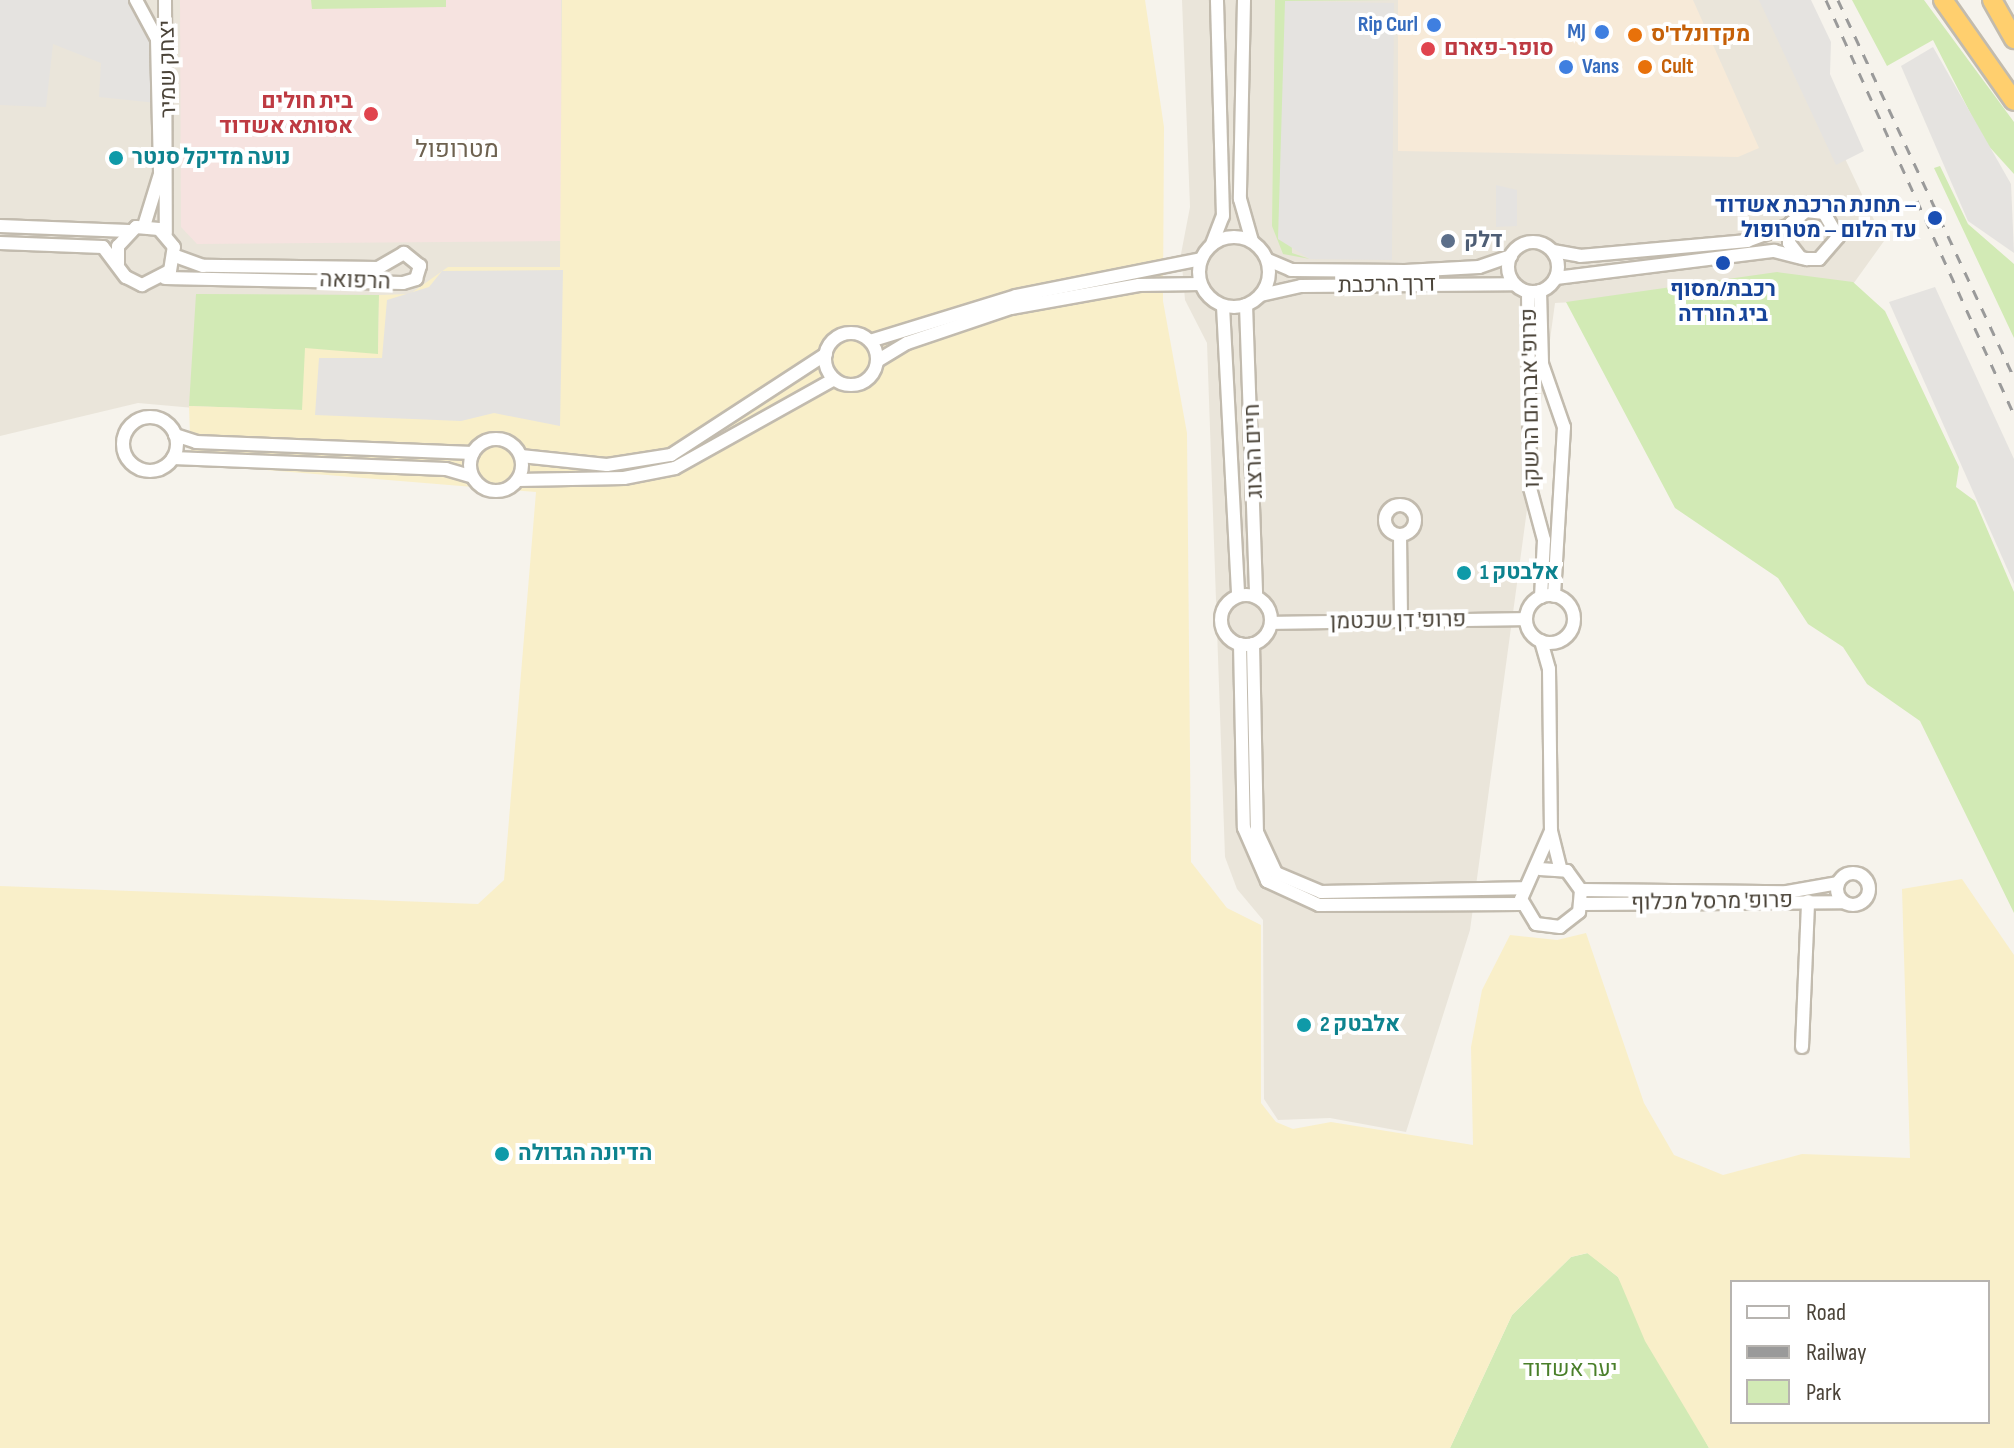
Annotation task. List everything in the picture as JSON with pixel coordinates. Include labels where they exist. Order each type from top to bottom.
[{"type":"highway","points":[[1943,0],[2014,101]]},
{"type":"highway","points":[[1992,0],[2014,39]]},
{"type":"street","name":"יצחק שמיר","points":[[136,0],[157,39],[160,174],[144,226]]},
{"type":"street","name":"יצחק שמיר","points":[[165,0],[166,233]]},
{"type":"street","points":[[1200,284],[1201,259],[1212,244],[1223,216],[1217,0]]},
{"type":"street","points":[[173,458],[430,468],[471,476],[491,492],[518,480],[624,478],[675,468],[834,379],[864,382],[877,361],[907,343],[1011,308],[1139,285],[1200,284],[1223,306],[1246,305],[1261,295],[1268,260],[1252,241],[1240,199],[1244,0]]},
{"type":"street","points":[[1816,210],[1837,228],[1826,256],[1800,257],[1774,251],[1556,278],[1534,292],[1514,284],[1511,256],[1534,242],[1553,251],[1580,256],[1747,241],[1790,225],[1816,210]]},
{"type":"street","points":[[1790,225],[1789,243],[1800,257]]},
{"type":"street","points":[[0,226],[129,231],[144,226],[166,233],[175,256],[165,278],[136,283],[118,264],[91,245],[0,243]]},
{"type":"street","points":[[118,264],[118,246],[129,231]]},
{"type":"street","points":[[1212,244],[1232,236],[1252,241]]},
{"type":"street","points":[[1553,251],[1556,278]]},
{"type":"street","name":"הרפואה","points":[[165,278],[403,283],[416,279],[420,266],[409,253],[378,268],[203,266],[175,256]]},
{"type":"street","name":"דרך הרכבת","points":[[1268,260],[1291,270],[1405,271],[1479,267],[1511,256]]},
{"type":"street","points":[[175,435],[173,458],[161,469],[139,469],[123,442],[145,418],[165,422],[175,435],[211,443],[473,453],[494,439],[521,456],[615,465],[671,455],[826,354],[844,334],[870,341],[1016,296],[1201,259]]},
{"type":"street","name":"דרך הרכבת","points":[[1261,295],[1301,286],[1514,284]]},
{"type":"street","name":"פרופ' אברהם הרשקו","points":[[1534,292],[1542,364],[1564,427],[1548,597]]},
{"type":"street","name":"פרופ' אברהם הרשקו","points":[[1534,292],[1529,470],[1544,540],[1548,597]]},
{"type":"street","name":"חיים הרצוג","points":[[1246,305],[1256,597]]},
{"type":"street","name":"חיים הרצוג","points":[[1223,306],[1238,596]]},
{"type":"street","points":[[870,341],[877,361]]},
{"type":"street","points":[[826,354],[834,379]]},
{"type":"street","points":[[471,476],[473,453]]},
{"type":"street","points":[[518,480],[521,456]]},
{"type":"street","points":[[1400,535],[1401,620]]},
{"type":"street","points":[[1247,644],[1228,637],[1221,618],[1238,596],[1256,597],[1271,623],[1247,644],[1244,828],[1271,877],[1319,905],[1521,904]]},
{"type":"street","points":[[1549,669],[1558,642],[1574,617],[1548,597],[1526,619],[1541,641],[1549,669],[1551,831],[1560,868],[1582,897],[1574,918],[1552,928],[1536,924],[1521,904],[1522,888],[1540,869],[1551,831]]},
{"type":"street","name":"פרופ' דן שכטמן","points":[[1271,623],[1526,619]]},
{"type":"street","points":[[1541,641],[1558,642]]},
{"type":"street","points":[[1540,869],[1560,868]]},
{"type":"street","points":[[1855,872],[1870,887],[1863,902],[1843,902],[1838,883],[1855,872]]},
{"type":"street","points":[[1271,877],[1321,892],[1522,888]]},
{"type":"street","name":"פרופ' מרסל מכלוף","points":[[1582,897],[1787,892],[1838,883]]},
{"type":"street","name":"פרופ' מרסל מכלוף","points":[[1582,897],[1843,902]]},
{"type":"street","points":[[1802,1047],[1808,901]]},
{"type":"shaded area","points":[[0,0],[615,0],[615,277],[319,419],[138,403],[0,436]]},
{"type":"shaded area","points":[[0,0],[131,0],[150,32],[157,103],[99,97],[101,63],[53,44],[46,107],[0,105]]},
{"type":"shaded area","name":"בית חולים אסותא אשדוד","points":[[180,0],[561,0],[562,241],[197,244],[181,227]]},
{"type":"shaded area","points":[[1182,0],[1770,0],[1884,241],[1851,287],[1555,303],[1470,930],[1406,1132],[1330,1118],[1278,1120],[1264,1099],[1263,920],[1237,889],[1225,857],[1207,343],[1185,300],[1181,254],[1190,207]]},
{"type":"shaded area","points":[[1398,0],[1693,0],[1759,148],[1738,157],[1398,151]]},
{"type":"shaded area","points":[[1759,0],[1811,0],[1831,42],[1830,74],[1864,151],[1836,165]]},
{"type":"shaded area","points":[[1285,1],[1394,3],[1392,260],[1310,259],[1278,239]]},
{"type":"shaded area","points":[[1933,47],[2011,184],[2014,253],[1968,221],[1901,66]]},
{"type":"shaded area","points":[[1496,185],[1517,190],[1517,226],[1496,227]]},
{"type":"shaded area","points":[[563,270],[560,426],[494,413],[461,421],[315,415],[319,358],[382,358],[387,300],[429,287],[442,271]]},
{"type":"shaded area","points":[[1935,287],[2014,459],[2014,584],[1889,302]]},
{"type":"green space","points":[[311,0],[446,0],[446,7],[312,9]]},
{"type":"green space","points":[[1275,0],[1394,0],[1285,1],[1292,253],[1310,259],[1283,254],[1272,226]]},
{"type":"green space","points":[[1852,0],[1924,0],[2014,122],[2014,174],[1985,142],[1933,40],[1887,66]]},
{"type":"green space","points":[[1940,166],[1968,224],[2014,264],[2014,338],[1934,168]]},
{"type":"green space","points":[[1777,272],[1853,282],[1885,311],[1959,467],[1956,487],[1975,501],[2014,592],[2014,913],[1920,721],[1867,684],[1843,647],[1808,624],[1778,578],[1675,508],[1566,302]]},
{"type":"green space","points":[[196,294],[379,295],[378,354],[303,410],[189,406]]},
{"type":"green space","name":"יער אשדוד","points":[[1588,1253],[1618,1277],[1709,1448],[1450,1448],[1512,1315],[1571,1257]]},
{"type":"sand","points":[[562,0],[1145,0],[1164,127],[1163,301],[1187,433],[1191,862],[1227,908],[1261,925],[1261,1103],[1276,1122],[1293,1129],[1331,1122],[1473,1145],[1471,1047],[1482,990],[1510,935],[1557,940],[1586,933],[1644,1103],[1674,1155],[1723,1175],[1802,1154],[1910,1158],[1902,889],[1962,879],[2014,955],[2014,1448],[1709,1448],[1645,1341],[1618,1277],[1587,1253],[1571,1257],[1512,1315],[1450,1448],[0,1448],[0,886],[478,904],[504,880],[536,492],[191,464],[189,406],[302,410],[305,348],[378,354],[379,295],[410,294],[448,267],[560,267]]},
{"type":"railway","points":[[1826,0],[2014,415]]},
{"type":"railway","points":[[1838,0],[2014,377]]},
{"type":"place","name":"Rip Curl","points":[[1434,25]]},
{"type":"place","name":"MJ","points":[[1602,32]]},
{"type":"place","name":"מקדונלד'ס","points":[[1635,35]]},
{"type":"place","name":"סופר-פארם","points":[[1428,49]]},
{"type":"place","name":"Vans","points":[[1566,67]]},
{"type":"place","name":"Cult","points":[[1645,67]]},
{"type":"place","name":"בית חולים אסותא אשדוד","points":[[371,114]]},
{"type":"place","name":"נועה מדיקל סנטר","points":[[116,158]]},
{"type":"place","name":"תחנת הרכבת אשדוד – עד הלום – מטרופול","points":[[1935,218]]},
{"type":"place","name":"דלק","points":[[1448,241]]},
{"type":"place","name":"רכבת/מסוף ביג הורדה","points":[[1723,263]]},
{"type":"place","name":"אלבטק 1","points":[[1464,573]]},
{"type":"place","name":"אלבטק 2","points":[[1304,1025]]},
{"type":"place","name":"הדיונה הגדולה","points":[[502,1154]]},
{"type":"district","name":"מטרופול","points":[[457,150]]}]
